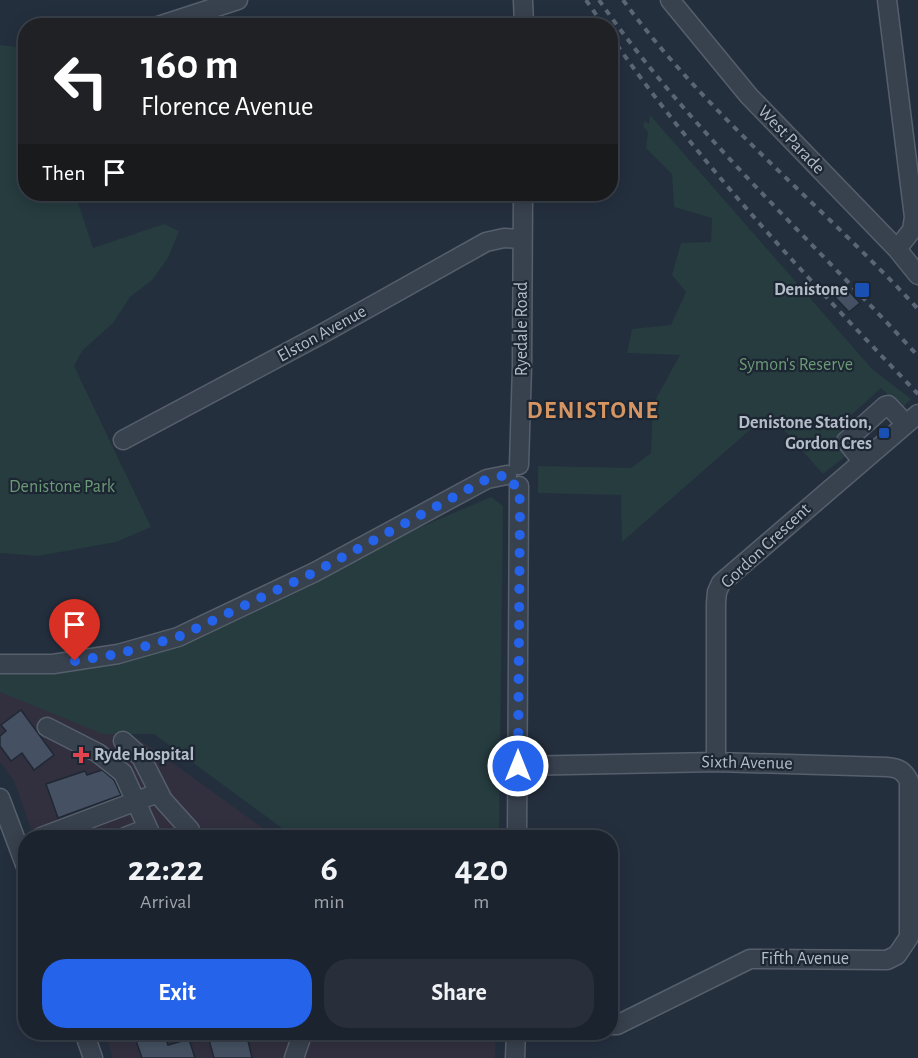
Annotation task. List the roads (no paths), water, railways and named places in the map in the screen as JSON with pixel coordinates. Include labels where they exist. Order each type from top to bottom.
[{"type":"street","points":[[183,18],[238,0]]},
{"type":"street","points":[[523,0],[524,18]]},
{"type":"street","name":"West Parade","points":[[669,0],[749,96],[897,249],[918,275]]},
{"type":"street","points":[[887,0],[914,217],[912,230],[897,249]]},
{"type":"street","name":"Ryedale Road","points":[[518,830],[515,476],[522,366],[522,201]]},
{"type":"street","name":"Elston Avenue","points":[[123,440],[320,335],[486,242],[504,237],[522,239]]},
{"type":"street","points":[[862,461],[846,441],[885,406],[888,405],[914,419]]},
{"type":"street","name":"Gordon Crescent","points":[[716,762],[716,603],[721,583],[914,419]]},
{"type":"street","points":[[0,664],[53,664],[118,654],[178,637],[315,572],[487,479],[515,476]]},
{"type":"street","points":[[47,727],[98,753],[123,773],[149,830]]},
{"type":"street","points":[[123,741],[141,757],[158,793],[190,830]]},
{"type":"street","name":"Sixth Avenue","points":[[518,766],[716,762],[898,768],[905,773],[909,781],[910,842]]},
{"type":"street","points":[[60,830],[158,793]]},
{"type":"street","points":[[0,798],[18,836]]},
{"type":"street","name":"Fifth Avenue","points":[[618,1025],[750,959],[887,960],[897,955],[909,937],[910,842]]},
{"type":"street","points":[[87,1040],[93,1058]]},
{"type":"street","points":[[294,1058],[300,1040]]},
{"type":"street","points":[[515,1058],[516,1040]]},
{"type":"railway","points":[[586,0],[598,18]]},
{"type":"railway","points":[[599,0],[612,18]]},
{"type":"railway","points":[[623,0],[656,42],[728,121],[918,309]]},
{"type":"railway","points":[[618,26],[672,94],[752,183],[918,356]]},
{"type":"railway","points":[[618,46],[681,130],[757,221],[918,394]]},
{"type":"place","name":"Denistone","points":[[862,290]]},
{"type":"place","name":"Denistone Station, Gordon Cres","points":[[884,433]]},
{"type":"place","name":"Ryde Hospital","points":[[81,755]]},
{"type":"district","name":"DENISTONE","points":[[593,411]]},
{"type":"park label","name":"Symon's Reserve","points":[[796,365]]},
{"type":"park label","name":"Denistone Park","points":[[62,487]]}]
